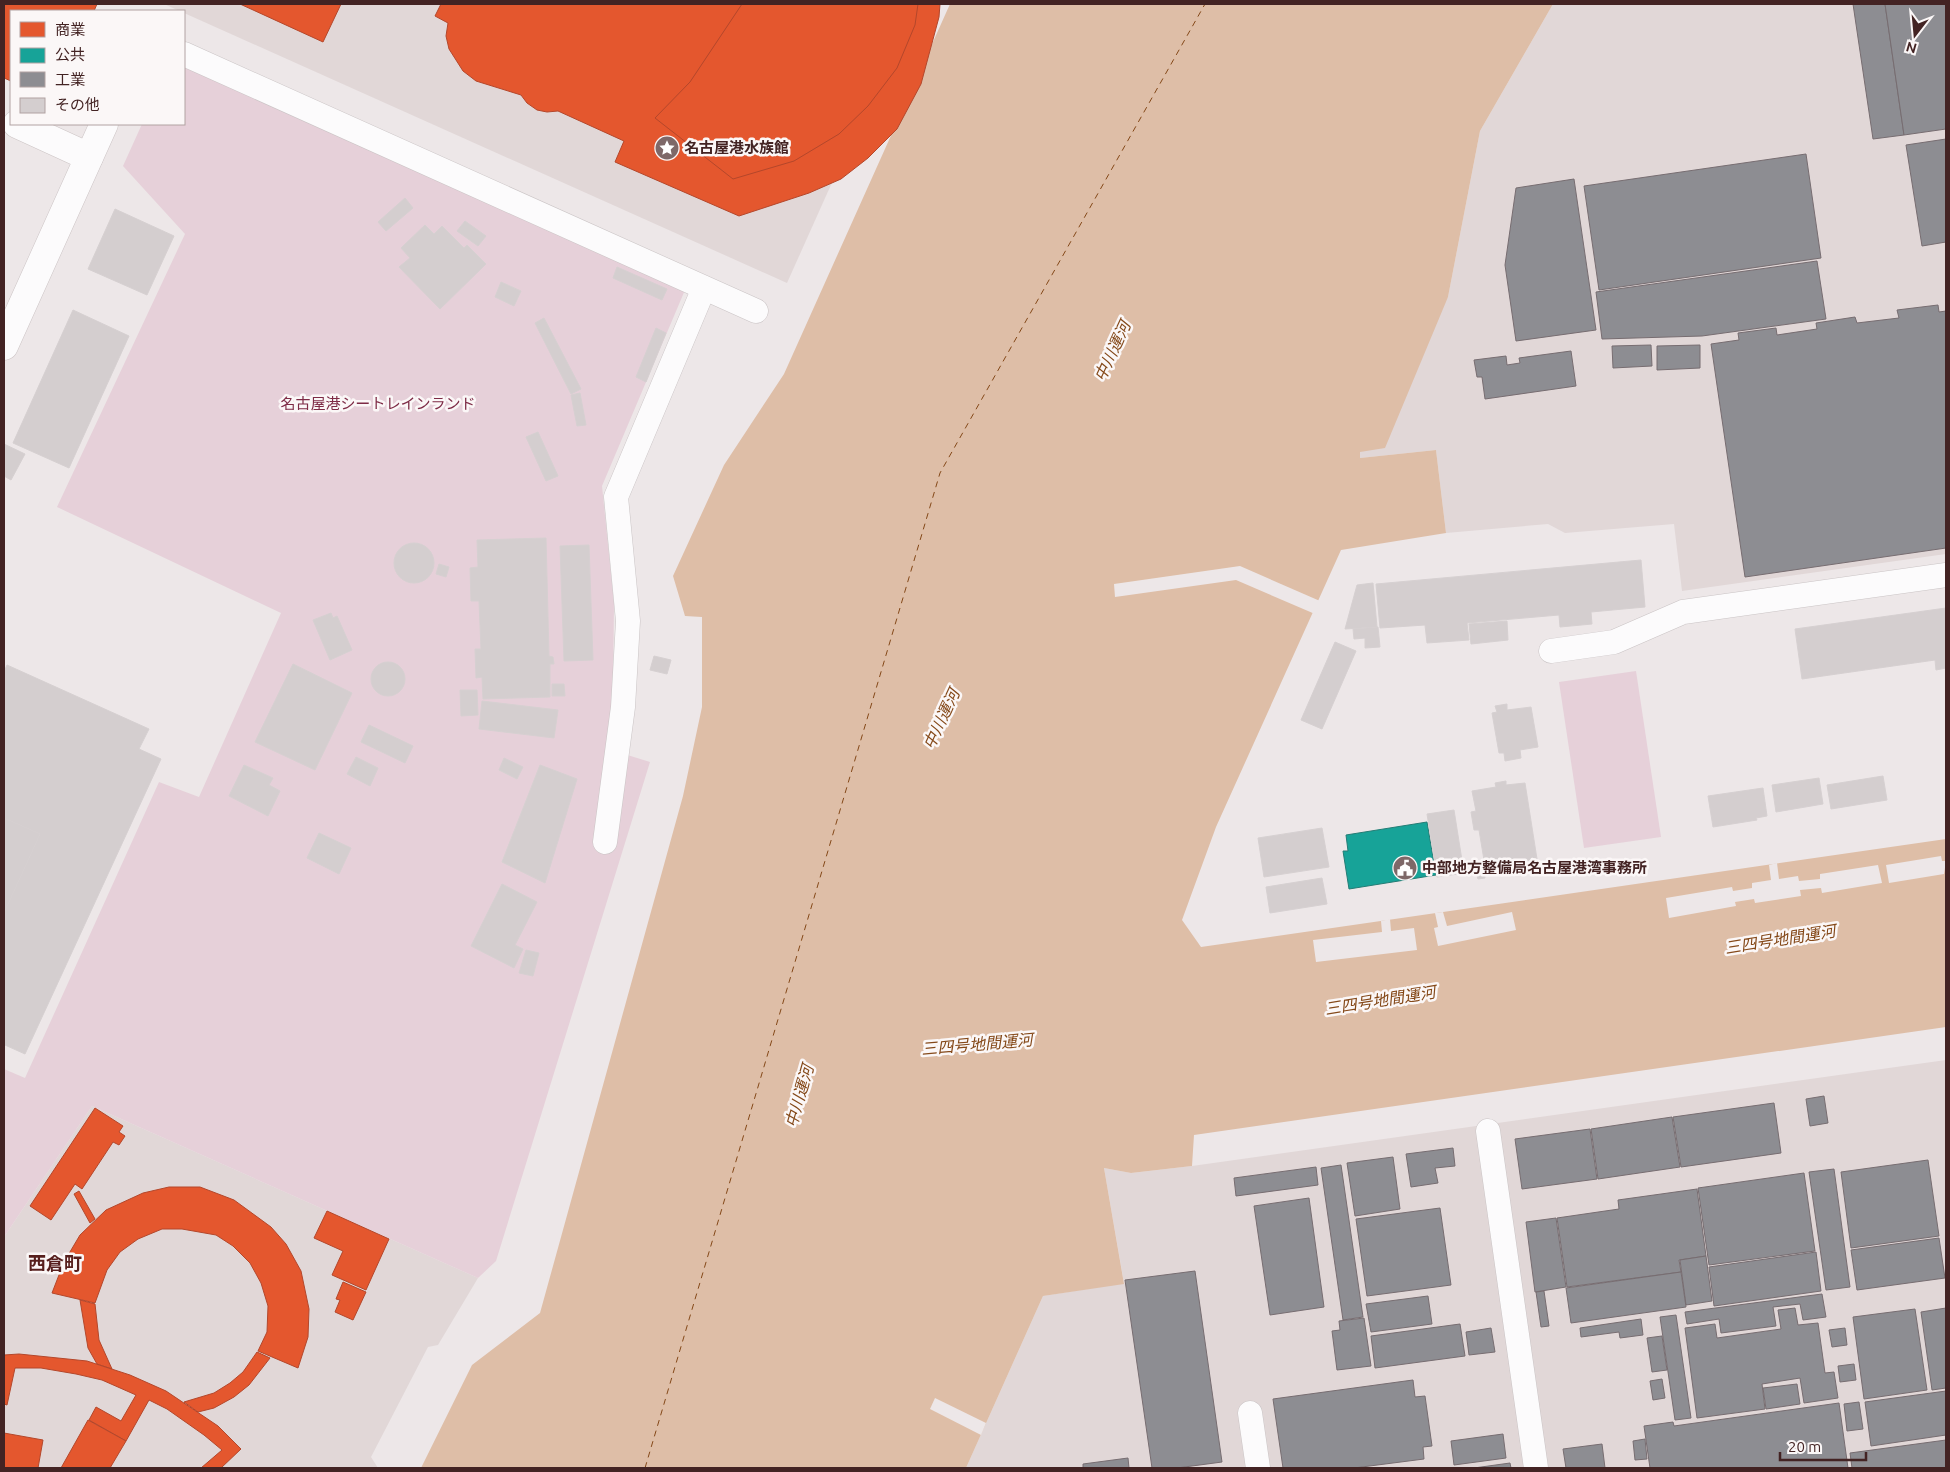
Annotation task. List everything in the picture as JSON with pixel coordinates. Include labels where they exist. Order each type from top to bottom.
[{"type":"street","points":[[185,54],[756,311]]},
{"type":"street","points":[[19,125],[89,157]]},
{"type":"street","points":[[4,346],[104,125]]},
{"type":"street","points":[[605,842],[623,707],[628,621],[616,496],[704,288]]},
{"type":"street","points":[[1551,651],[1614,642],[1683,612],[1946,575]]},
{"type":"street","points":[[1488,1131],[1536,1468]]},
{"type":"street","points":[[1250,1413],[1258,1468]]},
{"type":"shaded area","name":"名古屋港水族館","points":[[164,4],[912,4],[787,283],[185,13],[185,10],[177,10]]},
{"type":"shaded area","points":[[1553,4],[1946,4],[1946,554],[1682,591],[1674,524],[1565,533],[1548,524],[1446,533],[1436,450],[1360,458],[1360,452],[1448,297],[1480,131]]},
{"type":"shaded area","points":[[1946,1060],[1946,1468],[966,1468],[1043,1296],[1124,1283],[1104,1168],[1131,1173],[1192,1166]]},
{"type":"shaded area","points":[[92,1106],[478,1278],[438,1345],[428,1347],[371,1457],[378,1468],[4,1468],[4,1237]]},
{"type":"green space","name":"名古屋港シートレインランド","points":[[185,65],[685,290],[602,486],[614,603],[613,686],[621,753],[650,762],[496,1261],[478,1278],[92,1106],[4,1237],[4,1069],[25,1078],[159,782],[199,797],[281,613],[57,507],[185,234],[123,166],[142,125],[185,125]]},
{"type":"green space","points":[[1636,671],[1661,837],[1584,848],[1559,682]]},
{"type":"water","points":[[950,4],[1553,4],[1480,131],[1448,297],[1385,448],[1360,452],[1360,458],[1436,450],[1446,533],[1341,550],[1216,827],[1182,920],[1201,947],[1946,839],[1946,1027],[1194,1135],[1192,1166],[1131,1173],[1104,1168],[1124,1284],[1043,1296],[966,1468],[421,1468],[472,1365],[540,1313],[683,796],[702,707],[702,617],[685,616],[673,576],[724,465],[784,374]]},
{"type":"pier","points":[[1240,566],[1320,601],[1315,614],[1236,580],[1115,597],[1114,584]]},
{"type":"pier","points":[[1941,856],[1942,861],[1946,861],[1944,874],[1889,883],[1886,865]]},
{"type":"pier","points":[[1777,863],[1779,879],[1798,876],[1799,881],[1820,879],[1820,874],[1878,865],[1882,883],[1822,893],[1821,888],[1800,890],[1801,896],[1755,903],[1754,899],[1735,902],[1736,906],[1669,918],[1666,898],[1732,887],[1733,891],[1752,888],[1752,883],[1771,880],[1769,865]]},
{"type":"pier","points":[[1443,912],[1447,926],[1512,912],[1516,930],[1438,946],[1434,928],[1438,927],[1435,913]]},
{"type":"pier","points":[[1390,919],[1391,931],[1414,928],[1417,950],[1316,962],[1313,940],[1382,932],[1381,921]]},
{"type":"pier","points":[[935,1398],[986,1423],[981,1435],[930,1409]]},
{"type":"building: 商業","points":[[4,4],[97,4],[94,10],[10,10],[10,81],[4,78]]},
{"type":"building: 商業","points":[[240,4],[341,4],[323,42]]},
{"type":"building: 商業","name":"名古屋港水族館","points":[[441,4],[940,4],[939,17],[921,84],[897,129],[868,158],[841,179],[809,193],[739,216],[615,162],[624,141],[558,111],[547,112],[537,110],[527,103],[521,95],[476,81],[463,71],[449,49],[446,36],[448,23],[435,16]]},
{"type":"building: 商業","points":[[742,4],[918,4],[915,25],[897,68],[868,106],[839,134],[794,161],[733,179],[655,118],[690,82]]},
{"type":"building: 商業","points":[[95,1108],[123,1126],[119,1132],[125,1136],[119,1145],[113,1142],[82,1189],[75,1184],[51,1220],[30,1206]]},
{"type":"building: 商業","points":[[169,1187],[200,1187],[234,1200],[271,1227],[286,1244],[301,1271],[309,1309],[308,1337],[298,1368],[258,1351],[267,1332],[268,1306],[261,1283],[250,1263],[233,1246],[216,1235],[182,1229],[162,1229],[138,1239],[120,1252],[107,1270],[95,1303],[52,1293],[64,1262],[80,1235],[106,1210],[143,1193]]},
{"type":"building: 商業","points":[[79,1191],[95,1219],[90,1223],[74,1194]]},
{"type":"building: 商業","points":[[327,1211],[389,1239],[366,1290],[332,1275],[343,1251],[314,1238]]},
{"type":"building: 商業","points":[[343,1282],[366,1292],[353,1320],[335,1312],[340,1300],[336,1299]]},
{"type":"building: 商業","points":[[80,1300],[95,1304],[99,1340],[112,1369],[97,1364],[88,1348]]},
{"type":"building: 商業","points":[[257,1352],[270,1358],[249,1385],[234,1397],[214,1408],[198,1412],[184,1402],[214,1393],[230,1383],[243,1372]]},
{"type":"building: 商業","points":[[19,1354],[87,1361],[130,1375],[166,1391],[218,1426],[241,1449],[221,1468],[201,1468],[222,1450],[167,1409],[149,1400],[126,1441],[89,1420],[96,1407],[121,1421],[136,1395],[102,1380],[76,1374],[41,1368],[15,1368],[7,1405],[4,1404],[4,1355]]},
{"type":"building: 商業","points":[[88,1420],[126,1441],[110,1468],[61,1468]]},
{"type":"building: 商業","points":[[4,1433],[43,1440],[38,1468],[4,1468]]},
{"type":"building: 公共","points":[[1427,822],[1436,875],[1349,889],[1343,851],[1348,851],[1346,835]]},
{"type":"building: 工業","points":[[1853,4],[1885,4],[1904,135],[1873,139]]},
{"type":"building: 工業","points":[[1885,4],[1946,4],[1946,129],[1904,135]]},
{"type":"building: 工業","points":[[1946,139],[1946,242],[1922,246],[1906,145]]},
{"type":"building: 工業","points":[[1806,154],[1821,258],[1599,290],[1584,186]]},
{"type":"building: 工業","points":[[1574,179],[1596,330],[1516,341],[1505,265],[1516,188]]},
{"type":"building: 工業","points":[[1817,261],[1826,319],[1702,336],[1602,339],[1596,292]]},
{"type":"building: 工業","points":[[1938,305],[1939,312],[1946,311],[1946,548],[1745,577],[1711,344],[1739,340],[1738,333],[1776,328],[1777,335],[1817,329],[1816,323],[1855,317],[1857,323],[1899,318],[1897,310]]},
{"type":"building: 工業","points":[[1651,345],[1652,366],[1613,368],[1612,346]]},
{"type":"building: 工業","points":[[1700,345],[1700,368],[1657,370],[1657,346]]},
{"type":"building: 工業","points":[[1571,351],[1576,386],[1485,399],[1482,377],[1477,377],[1474,360],[1506,356],[1507,365],[1520,363],[1519,358]]},
{"type":"building: 工業","points":[[1824,1096],[1828,1123],[1810,1126],[1806,1099]]},
{"type":"building: 工業","points":[[1774,1103],[1781,1153],[1681,1167],[1673,1117]]},
{"type":"building: 工業","points":[[1672,1117],[1680,1167],[1598,1179],[1591,1129]]},
{"type":"building: 工業","points":[[1590,1129],[1597,1179],[1522,1189],[1515,1139]]},
{"type":"building: 工業","points":[[1453,1148],[1455,1166],[1435,1168],[1438,1183],[1411,1187],[1406,1154]]},
{"type":"building: 工業","points":[[1393,1157],[1400,1209],[1355,1216],[1347,1163]]},
{"type":"building: 工業","points":[[1928,1160],[1939,1236],[1851,1248],[1841,1172]]},
{"type":"building: 工業","points":[[1341,1165],[1363,1317],[1343,1320],[1321,1168]]},
{"type":"building: 工業","points":[[1316,1167],[1318,1185],[1236,1196],[1234,1178]]},
{"type":"building: 工業","points":[[1834,1169],[1850,1287],[1826,1290],[1809,1172]]},
{"type":"building: 工業","points":[[1804,1173],[1815,1251],[1709,1265],[1698,1188]]},
{"type":"building: 工業","points":[[1697,1189],[1706,1256],[1679,1260],[1681,1272],[1567,1287],[1557,1218],[1619,1209],[1618,1200]]},
{"type":"building: 工業","points":[[1309,1198],[1324,1307],[1270,1315],[1254,1206]]},
{"type":"building: 工業","points":[[1440,1208],[1451,1285],[1367,1296],[1356,1219]]},
{"type":"building: 工業","points":[[1556,1218],[1566,1287],[1535,1292],[1526,1222]]},
{"type":"building: 工業","points":[[1939,1238],[1945,1278],[1857,1290],[1851,1250]]},
{"type":"building: 工業","points":[[1816,1252],[1821,1291],[1714,1306],[1709,1267]]},
{"type":"building: 工業","points":[[1706,1256],[1712,1301],[1686,1305],[1680,1260]]},
{"type":"building: 工業","points":[[1195,1271],[1222,1462],[1177,1468],[1152,1468],[1125,1280]]},
{"type":"building: 工業","points":[[1681,1272],[1686,1307],[1571,1323],[1566,1288]]},
{"type":"building: 工業","points":[[1544,1291],[1549,1326],[1541,1327],[1536,1292]]},
{"type":"building: 工業","points":[[1822,1294],[1826,1317],[1803,1320],[1800,1304],[1773,1307],[1776,1326],[1721,1333],[1719,1319],[1687,1324],[1685,1312]]},
{"type":"building: 工業","points":[[1428,1296],[1432,1324],[1371,1332],[1366,1304]]},
{"type":"building: 工業","points":[[1795,1308],[1798,1325],[1818,1323],[1825,1373],[1834,1372],[1838,1398],[1804,1403],[1800,1378],[1762,1384],[1765,1409],[1697,1418],[1685,1328],[1715,1324],[1717,1338],[1781,1329],[1778,1310]]},
{"type":"building: 工業","points":[[1946,1308],[1946,1388],[1932,1390],[1921,1312]]},
{"type":"building: 工業","points":[[1915,1309],[1927,1390],[1864,1399],[1853,1317]]},
{"type":"building: 工業","points":[[1676,1315],[1691,1418],[1675,1420],[1660,1317]]},
{"type":"building: 工業","points":[[1364,1318],[1371,1366],[1337,1370],[1332,1331],[1340,1330],[1339,1321]]},
{"type":"building: 工業","points":[[1641,1319],[1643,1335],[1620,1338],[1619,1332],[1581,1337],[1580,1328]]},
{"type":"building: 工業","points":[[1460,1324],[1465,1356],[1375,1368],[1371,1336]]},
{"type":"building: 工業","points":[[1491,1328],[1495,1352],[1469,1355],[1466,1332]]},
{"type":"building: 工業","points":[[1845,1328],[1847,1345],[1832,1347],[1829,1330]]},
{"type":"building: 工業","points":[[1662,1336],[1667,1370],[1652,1372],[1647,1338]]},
{"type":"building: 工業","points":[[1854,1364],[1856,1380],[1840,1382],[1838,1366]]},
{"type":"building: 工業","points":[[1662,1379],[1665,1398],[1653,1400],[1650,1381]]},
{"type":"building: 工業","points":[[1413,1380],[1415,1397],[1425,1396],[1432,1446],[1423,1447],[1424,1459],[1354,1468],[1283,1468],[1273,1399]]},
{"type":"building: 工業","points":[[1797,1384],[1800,1404],[1766,1409],[1763,1388]]},
{"type":"building: 工業","points":[[1946,1391],[1946,1435],[1871,1446],[1865,1402]]},
{"type":"building: 工業","points":[[1859,1402],[1863,1429],[1847,1431],[1844,1404]]},
{"type":"building: 工業","points":[[1839,1403],[1848,1468],[1650,1468],[1644,1426],[1673,1422],[1674,1426]]},
{"type":"building: 工業","points":[[1503,1434],[1506,1458],[1454,1465],[1451,1441]]},
{"type":"building: 工業","points":[[1645,1439],[1647,1459],[1635,1460],[1633,1441]]},
{"type":"building: 工業","points":[[1946,1440],[1946,1468],[1852,1468],[1850,1453]]},
{"type":"building: 工業","points":[[1602,1444],[1605,1468],[1566,1468],[1563,1449]]},
{"type":"building: 工業","points":[[1128,1458],[1129,1468],[1083,1468],[1083,1464]]},
{"type":"building: 工業","points":[[1510,1463],[1511,1468],[1474,1468]]},
{"type":"building: その他","points":[[405,198],[413,208],[386,231],[378,222]]},
{"type":"building: その他","points":[[115,209],[174,236],[147,295],[88,269]]},
{"type":"building: その他","points":[[465,221],[486,236],[478,246],[457,231]]},
{"type":"building: その他","points":[[425,225],[434,234],[442,226],[464,248],[467,245],[486,264],[440,309],[399,267],[410,258],[401,248]]},
{"type":"building: その他","points":[[617,267],[667,289],[662,300],[613,278]]},
{"type":"building: その他","points":[[501,282],[521,291],[514,306],[495,297]]},
{"type":"building: その他","points":[[73,310],[129,336],[69,468],[13,443]]},
{"type":"building: その他","points":[[544,318],[581,389],[571,394],[535,323]]},
{"type":"building: その他","points":[[656,328],[666,333],[646,382],[636,377]]},
{"type":"building: その他","points":[[580,393],[586,425],[577,426],[571,395]]},
{"type":"building: その他","points":[[538,432],[558,476],[546,481],[526,437]]},
{"type":"building: その他","points":[[4,444],[25,454],[11,480],[4,476]]},
{"type":"building: その他","points":[[546,538],[549,656],[553,657],[554,664],[550,664],[550,697],[483,699],[482,677],[476,678],[475,649],[481,649],[479,601],[471,601],[470,568],[478,567],[477,540]]},
{"type":"building: その他","points":[[414,543],[428,549],[434,563],[428,577],[414,583],[400,577],[394,563],[400,549]]},
{"type":"building: その他","points":[[589,545],[593,660],[564,661],[560,546]]},
{"type":"building: その他","points":[[1641,560],[1645,607],[1591,612],[1592,624],[1560,627],[1559,615],[1467,623],[1469,640],[1427,643],[1425,625],[1380,628],[1376,584]]},
{"type":"building: その他","points":[[439,564],[449,567],[446,577],[436,574]]},
{"type":"building: その他","points":[[1373,583],[1377,627],[1345,629],[1357,585]]},
{"type":"building: その他","points":[[1946,608],[1946,668],[1936,670],[1935,660],[1802,679],[1795,629]]},
{"type":"building: その他","points":[[331,613],[333,618],[337,616],[352,650],[330,660],[313,620]]},
{"type":"building: その他","points":[[1507,621],[1508,640],[1471,644],[1469,624]]},
{"type":"building: その他","points":[[1378,627],[1380,647],[1365,648],[1365,638],[1354,639],[1353,629]]},
{"type":"building: その他","points":[[1335,642],[1356,651],[1322,729],[1301,720]]},
{"type":"building: その他","points":[[654,656],[671,660],[667,674],[650,670]]},
{"type":"building: その他","points":[[388,662],[395,663],[400,667],[404,672],[404,686],[400,691],[395,695],[388,696],[381,695],[376,691],[372,686],[371,679],[372,672],[376,667],[381,663]]},
{"type":"building: その他","points":[[293,664],[352,693],[315,770],[255,742]]},
{"type":"building: その他","points":[[7,665],[149,729],[139,749],[161,759],[25,1054],[5,1045],[4,1048],[4,913],[40,834],[4,818],[4,672]]},
{"type":"building: その他","points":[[552,684],[564,684],[565,696],[552,696]]},
{"type":"building: その他","points":[[460,690],[477,690],[478,715],[461,716]]},
{"type":"building: その他","points":[[482,701],[558,710],[554,738],[479,729]]},
{"type":"building: その他","points":[[1507,704],[1507,710],[1531,707],[1538,747],[1520,750],[1521,758],[1505,761],[1504,753],[1499,753],[1492,713],[1497,712],[1495,706]]},
{"type":"building: その他","points":[[369,725],[413,746],[405,763],[361,742]]},
{"type":"building: その他","points":[[356,757],[378,768],[370,786],[347,774]]},
{"type":"building: その他","points":[[504,758],[523,767],[517,779],[499,770]]},
{"type":"building: その他","points":[[244,765],[273,778],[269,785],[280,791],[268,816],[229,796]]},
{"type":"building: その他","points":[[540,765],[577,779],[545,883],[502,862]]},
{"type":"building: その他","points":[[1883,776],[1887,800],[1831,809],[1827,785]]},
{"type":"building: その他","points":[[1819,778],[1823,804],[1776,812],[1772,785]]},
{"type":"building: その他","points":[[1506,781],[1506,785],[1525,783],[1537,859],[1499,865],[1500,870],[1486,872],[1479,830],[1474,830],[1471,812],[1476,811],[1472,791],[1496,787],[1495,783]]},
{"type":"building: その他","points":[[1763,788],[1767,816],[1756,818],[1757,820],[1713,827],[1708,796]]},
{"type":"building: その他","points":[[1454,810],[1464,873],[1437,877],[1427,814]]},
{"type":"building: その他","points":[[4,818],[40,834],[4,913]]},
{"type":"building: その他","points":[[1322,828],[1329,867],[1264,877],[1258,838]]},
{"type":"building: その他","points":[[319,833],[351,848],[339,874],[307,858]]},
{"type":"building: その他","points":[[1484,871],[1485,878],[1478,879],[1476,872]]},
{"type":"building: その他","points":[[1322,878],[1327,904],[1270,913],[1266,887]]},
{"type":"building: その他","points":[[502,884],[537,902],[515,945],[523,949],[514,968],[471,946]]},
{"type":"building: その他","points":[[526,950],[539,953],[533,976],[519,973]]},
{"type":"ferry route","points":[[645,1468],[940,473],[1205,4]]},
{"type":"place","name":"名古屋港水族館","points":[[667,148]]},
{"type":"place","name":"中部地方整備局名古屋港湾事務所","points":[[1405,868]]},
{"type":"district","name":"西倉町","points":[[55,1264]]},
{"type":"water label","name":"中川運河","points":[[1112,351]]},
{"type":"water label","name":"中川運河","points":[[941,719]]},
{"type":"water label","name":"三四号地間運河","points":[[1780,939]]},
{"type":"water label","name":"三四号地間運河","points":[[1380,1000]]},
{"type":"water label","name":"三四号地間運河","points":[[977,1044]]},
{"type":"water label","name":"中川運河","points":[[799,1096]]}]
